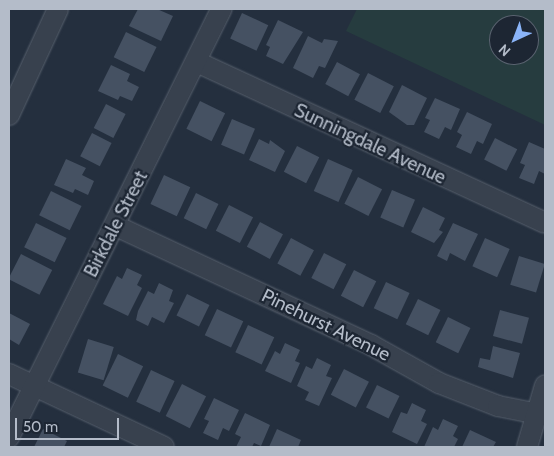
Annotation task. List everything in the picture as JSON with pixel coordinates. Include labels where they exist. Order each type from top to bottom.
[{"type":"street","points":[[9,115],[58,9]]},
{"type":"street","name":"Birkdale Street","points":[[9,437],[197,62],[220,9]]},
{"type":"street","name":"Sunningdale Avenue","points":[[197,62],[545,223]]},
{"type":"street","name":"Pinehurst Avenue","points":[[116,226],[371,345],[439,383],[498,406],[538,414]]},
{"type":"street","points":[[9,374],[164,447]]},
{"type":"street","points":[[527,447],[545,386]]},
{"type":"green space","points":[[357,9],[545,9],[545,125],[346,31]]},
{"type":"building","points":[[138,9],[157,9],[173,16],[161,41],[129,26]]},
{"type":"building","points":[[242,13],[268,25],[256,51],[230,38]]},
{"type":"building","points":[[278,20],[303,32],[283,64],[266,56],[270,47],[266,45]]},
{"type":"building","points":[[126,32],[157,47],[144,72],[114,57]]},
{"type":"building","points":[[308,36],[322,43],[324,39],[338,41],[325,68],[319,66],[313,78],[293,68]]},
{"type":"building","points":[[337,62],[360,74],[348,96],[325,84]]},
{"type":"building","points":[[111,65],[130,74],[127,81],[139,87],[132,101],[120,96],[118,100],[98,91]]},
{"type":"building","points":[[368,73],[394,86],[380,113],[354,100]]},
{"type":"building","points":[[402,85],[427,98],[414,125],[407,125],[389,112]]},
{"type":"building","points":[[435,98],[460,109],[451,130],[445,127],[439,139],[424,132],[430,120],[425,118]]},
{"type":"building","points":[[200,101],[225,113],[212,141],[186,129]]},
{"type":"building","points":[[106,104],[126,114],[113,138],[94,128]]},
{"type":"building","points":[[467,112],[492,124],[483,144],[477,141],[471,154],[456,147],[462,135],[457,132]]},
{"type":"building","points":[[232,119],[255,129],[244,155],[221,145]]},
{"type":"building","points":[[92,133],[112,143],[100,166],[80,156]]},
{"type":"building","points":[[495,138],[517,149],[506,171],[484,159]]},
{"type":"building","points":[[259,139],[269,144],[270,140],[285,151],[275,172],[249,160]]},
{"type":"building","points":[[529,142],[545,149],[545,174],[539,171],[534,184],[519,178],[525,165],[520,163]]},
{"type":"building","points":[[297,146],[319,157],[306,183],[284,172]]},
{"type":"building","points":[[66,159],[86,168],[82,175],[94,181],[88,195],[75,189],[73,193],[54,185]]},
{"type":"building","points":[[328,159],[353,170],[338,202],[314,191]]},
{"type":"building","points":[[164,175],[190,187],[177,216],[150,204]]},
{"type":"building","points":[[358,177],[382,189],[368,216],[344,204]]},
{"type":"building","points":[[392,190],[415,200],[403,227],[380,218]]},
{"type":"building","points":[[51,191],[82,206],[70,230],[39,215]]},
{"type":"building","points":[[196,193],[218,204],[206,229],[184,218]]},
{"type":"building","points":[[229,205],[253,217],[240,243],[216,231]]},
{"type":"building","points":[[423,207],[445,218],[439,230],[443,232],[434,243],[411,232]]},
{"type":"building","points":[[260,222],[283,234],[270,259],[247,247]]},
{"type":"building","points":[[36,223],[67,238],[55,262],[24,247]]},
{"type":"building","points":[[453,223],[478,234],[465,261],[450,253],[447,261],[437,256]]},
{"type":"building","points":[[291,238],[314,250],[300,276],[277,264]]},
{"type":"building","points":[[485,238],[510,249],[497,277],[472,266]]},
{"type":"building","points":[[324,253],[346,264],[334,289],[311,278]]},
{"type":"building","points":[[21,254],[52,270],[39,295],[9,279]]},
{"type":"building","points":[[519,256],[545,264],[536,293],[510,285]]},
{"type":"building","points":[[127,268],[142,275],[137,285],[142,288],[128,316],[103,304],[117,276],[122,279]]},
{"type":"building","points":[[354,270],[376,281],[363,307],[341,296]]},
{"type":"building","points":[[386,282],[410,293],[397,319],[374,308]]},
{"type":"building","points":[[159,283],[173,290],[169,301],[174,303],[164,323],[152,317],[148,326],[136,320],[138,311],[148,291],[154,294]]},
{"type":"building","points":[[187,294],[209,305],[199,327],[176,316]]},
{"type":"building","points":[[418,299],[440,310],[428,335],[406,324]]},
{"type":"building","points":[[217,309],[243,321],[231,348],[205,335]]},
{"type":"building","points":[[500,310],[529,318],[522,344],[493,336]]},
{"type":"building","points":[[9,313],[30,324],[19,345],[9,339]]},
{"type":"building","points":[[448,317],[470,328],[458,353],[436,342]]},
{"type":"building","points":[[248,325],[274,337],[262,364],[235,352]]},
{"type":"building","points":[[88,339],[114,347],[104,380],[78,372]]},
{"type":"building","points":[[285,343],[300,350],[295,361],[300,363],[291,383],[265,371],[275,351],[280,354]]},
{"type":"building","points":[[493,346],[520,353],[513,378],[478,367],[480,358],[490,360]]},
{"type":"building","points":[[118,354],[143,366],[128,398],[103,385]]},
{"type":"building","points":[[317,358],[331,365],[326,376],[332,378],[319,406],[305,400],[309,392],[297,386],[306,366],[312,369]]},
{"type":"building","points":[[344,369],[369,382],[356,408],[331,395]]},
{"type":"building","points":[[151,370],[175,381],[160,413],[136,402]]},
{"type":"building","points":[[182,384],[206,396],[190,428],[166,416]]},
{"type":"building","points":[[377,385],[399,396],[389,418],[366,407]]},
{"type":"building","points":[[214,398],[239,410],[229,431],[223,428],[218,440],[203,433],[209,421],[204,419]]},
{"type":"building","points":[[412,403],[426,410],[421,421],[427,424],[417,444],[392,432],[401,412],[407,414]]},
{"type":"building","points":[[245,413],[270,425],[261,446],[254,443],[252,447],[236,447],[241,437],[235,434]]},
{"type":"building","points":[[443,419],[458,426],[453,436],[458,439],[454,447],[424,447],[433,427],[438,430]]},
{"type":"building","points":[[43,429],[67,441],[64,447],[34,447]]},
{"type":"building","points":[[277,429],[301,440],[298,447],[269,447]]},
{"type":"building","points":[[470,430],[496,442],[493,447],[462,447]]}]
